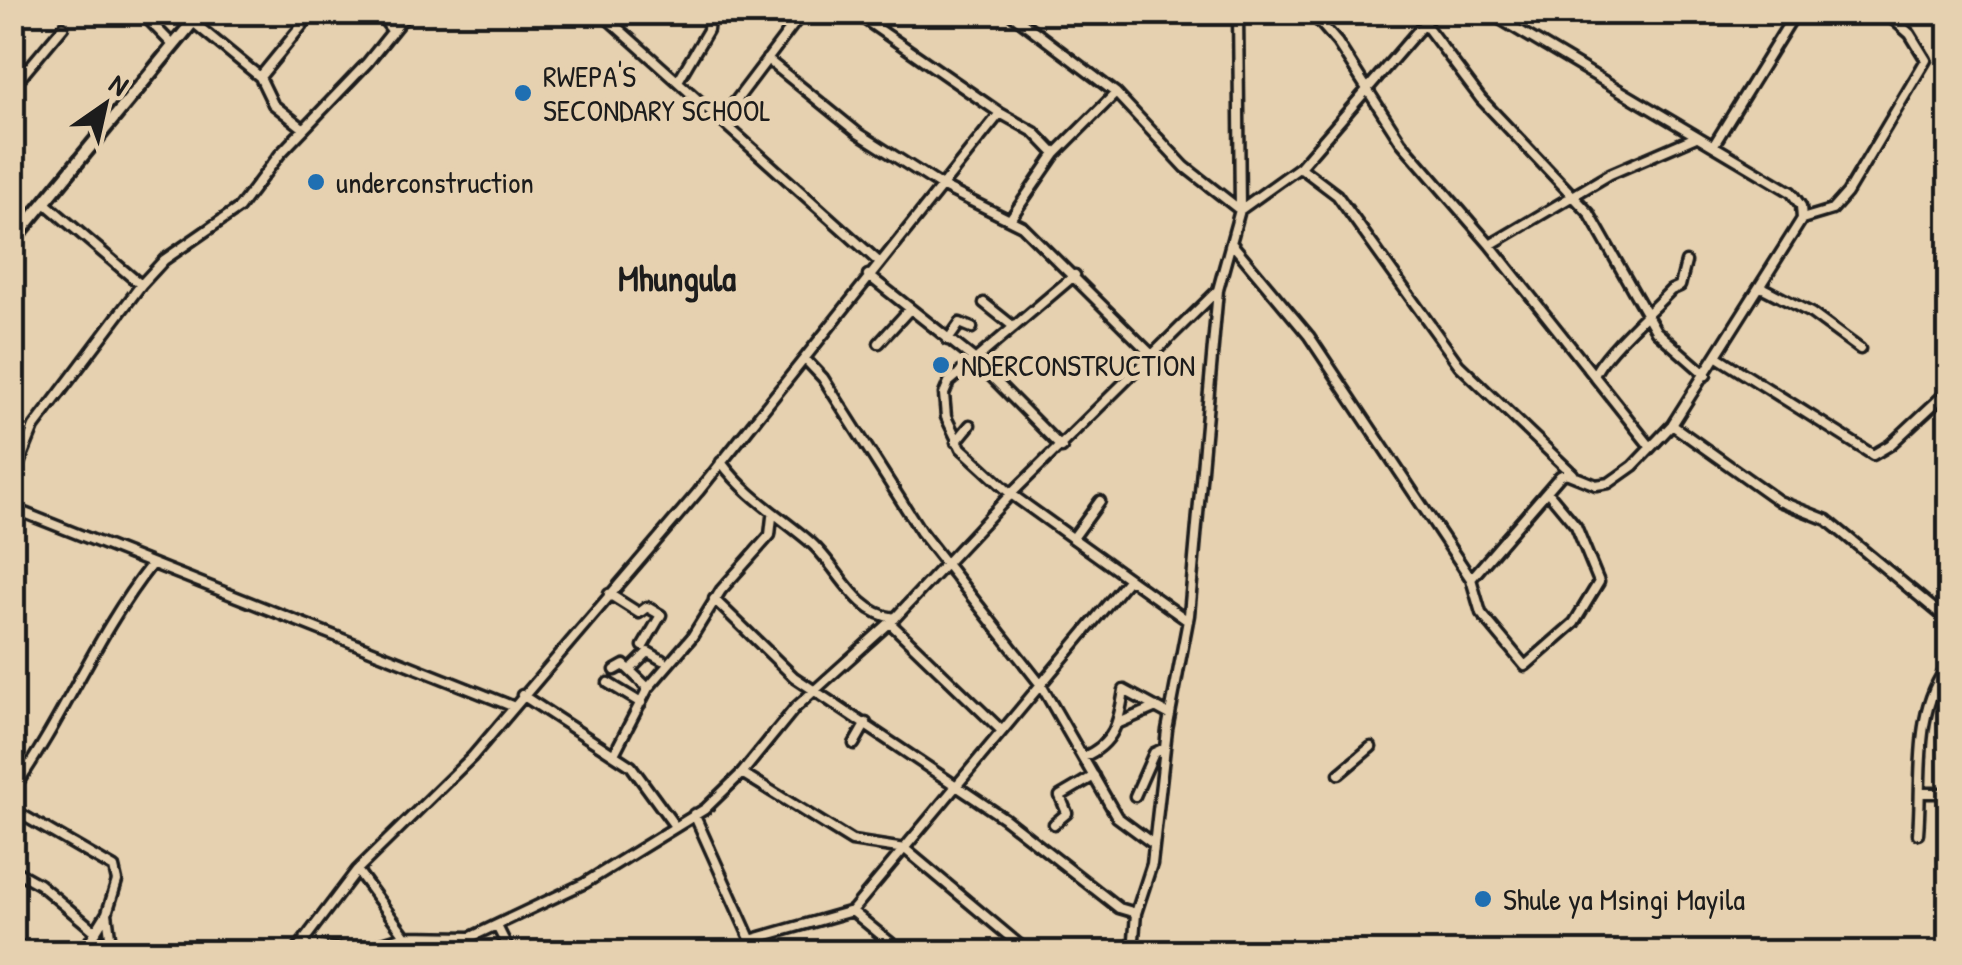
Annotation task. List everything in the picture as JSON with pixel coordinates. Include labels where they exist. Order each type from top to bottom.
[{"type":"main road","points":[[12,242],[196,17]]},
{"type":"street","points":[[141,12],[172,45]]},
{"type":"street","points":[[260,77],[313,12]]},
{"type":"street","points":[[378,12],[392,29]]},
{"type":"street","points":[[12,481],[34,427],[142,285],[164,260],[240,208],[304,128],[367,63],[408,12]]},
{"type":"street","points":[[600,12],[880,263]]},
{"type":"street","points":[[678,81],[708,30],[708,20],[702,12]]},
{"type":"street","points":[[713,114],[732,106],[803,12]]},
{"type":"street","points":[[854,12],[1034,132],[1056,154]]},
{"type":"street","points":[[1008,12],[1116,93],[1185,167],[1240,210]]},
{"type":"street","points":[[1133,952],[1136,913],[1150,874],[1164,748],[1188,622],[1218,290],[1240,210],[1238,12]]},
{"type":"street","points":[[1311,12],[1368,88],[1378,112],[1401,142],[1490,245],[1649,445]]},
{"type":"street","points":[[1240,210],[1300,167],[1434,12]]},
{"type":"street","points":[[1471,579],[1563,474],[1596,484],[1608,483],[1633,466],[1672,425],[1718,358],[1802,219],[1801,206],[1790,192],[1504,16],[1488,12]]},
{"type":"street","points":[[1715,144],[1796,12]]},
{"type":"street","points":[[1802,219],[1832,210],[1847,194],[1924,66],[1924,52],[1884,12]]},
{"type":"street","points":[[196,17],[260,77],[273,104],[304,128]]},
{"type":"street","points":[[1424,23],[1481,98],[1589,213],[1646,318],[1675,352],[1706,375]]},
{"type":"street","points":[[12,88],[63,27]]},
{"type":"street","points":[[767,59],[858,133],[944,187],[1011,218],[1074,274],[1114,322],[1152,355]]},
{"type":"street","points":[[1011,218],[1056,154],[1116,93]]},
{"type":"street","points":[[296,952],[357,870],[472,757],[722,462],[1000,112]]},
{"type":"street","points":[[1490,245],[1610,174],[1696,137]]},
{"type":"street","points":[[1300,167],[1336,195],[1459,365],[1575,476]]},
{"type":"street","points":[[12,188],[29,222]]},
{"type":"street","points":[[45,202],[142,285]]},
{"type":"street","points":[[1232,245],[1309,336],[1471,579],[1481,613],[1522,665],[1533,663],[1574,623],[1594,594],[1600,574],[1576,526],[1547,491]]},
{"type":"street","points":[[1594,374],[1607,350],[1626,339],[1671,290],[1680,286],[1686,262]]},
{"type":"street","points":[[1074,274],[946,387],[946,417],[956,442],[1011,494],[1188,622]]},
{"type":"street","points":[[868,275],[974,360],[1062,448]]},
{"type":"street","points":[[1761,287],[1812,312],[1860,349]]},
{"type":"street","points":[[452,952],[471,937],[604,872],[694,814],[742,773],[816,690],[893,620],[1011,494],[1062,448],[1218,290]]},
{"type":"street","points":[[984,303],[1014,327]]},
{"type":"street","points":[[879,342],[909,310]]},
{"type":"street","points":[[948,340],[960,323],[972,328]]},
{"type":"street","points":[[805,358],[823,378],[945,564],[1041,685],[1116,817],[1152,843]]},
{"type":"street","points":[[1718,358],[1873,455],[1890,445],[1921,411],[1950,389]]},
{"type":"street","points":[[1672,425],[1779,501],[1827,520],[1950,622]]},
{"type":"street","points":[[956,442],[970,426]]},
{"type":"street","points":[[722,462],[738,485],[772,517],[822,553],[872,611],[893,620],[1000,729]]},
{"type":"street","points":[[1074,537],[1100,502]]},
{"type":"street","points":[[14,513],[431,670],[512,706]]},
{"type":"street","points":[[614,754],[648,688],[692,636],[714,599],[770,535],[772,517]]},
{"type":"street","points":[[12,791],[66,710],[113,617],[150,565]]},
{"type":"street","points":[[742,952],[852,911],[1128,580]]},
{"type":"street","points":[[609,594],[639,614],[647,607],[661,615],[643,646]]},
{"type":"street","points":[[714,599],[783,667],[1004,818],[1119,908],[1136,913]]},
{"type":"street","points":[[630,670],[648,652],[662,660]]},
{"type":"street","points":[[1918,834],[1926,702],[1950,663]]},
{"type":"street","points":[[615,670],[624,665],[648,688]]},
{"type":"street","points":[[608,683],[641,703]]},
{"type":"street","points":[[1083,757],[1102,750],[1119,722],[1124,690],[1170,715]]},
{"type":"street","points":[[522,695],[640,775],[674,825]]},
{"type":"street","points":[[1119,722],[1156,707]]},
{"type":"street","points":[[854,744],[866,723]]},
{"type":"street","points":[[1339,774],[1371,747]]},
{"type":"street","points":[[1136,796],[1154,754],[1164,748]]},
{"type":"street","points":[[742,773],[852,841],[905,849],[1028,952]]},
{"type":"street","points":[[1054,824],[1067,812],[1060,796],[1094,776]]},
{"type":"street","points":[[1921,793],[1950,794]]},
{"type":"street","points":[[12,809],[114,868],[118,881],[106,913],[83,952]]},
{"type":"street","points":[[694,814],[728,882],[753,945]]},
{"type":"street","points":[[12,869],[39,884],[96,932]]},
{"type":"street","points":[[357,870],[383,912],[417,952]]},
{"type":"street","points":[[852,911],[902,952]]},
{"type":"street","points":[[106,913],[112,952]]},
{"type":"street","points":[[497,926],[510,952]]},
{"type":"street","points":[[302,944],[357,951],[405,936],[471,937]]},
{"type":"street","points":[[12,941],[32,952]]},
{"type":"place","name":"RWEPA'S SECONDARY SCHOOL","points":[[523,93]]},
{"type":"place","name":"underconstruction","points":[[316,182]]},
{"type":"place","name":"NDERCONSTRUCTION","points":[[941,365]]},
{"type":"place","name":"Shule ya Msingi Mayila","points":[[1483,899]]},
{"type":"district","name":"Mhungula","points":[[677,278]]}]
